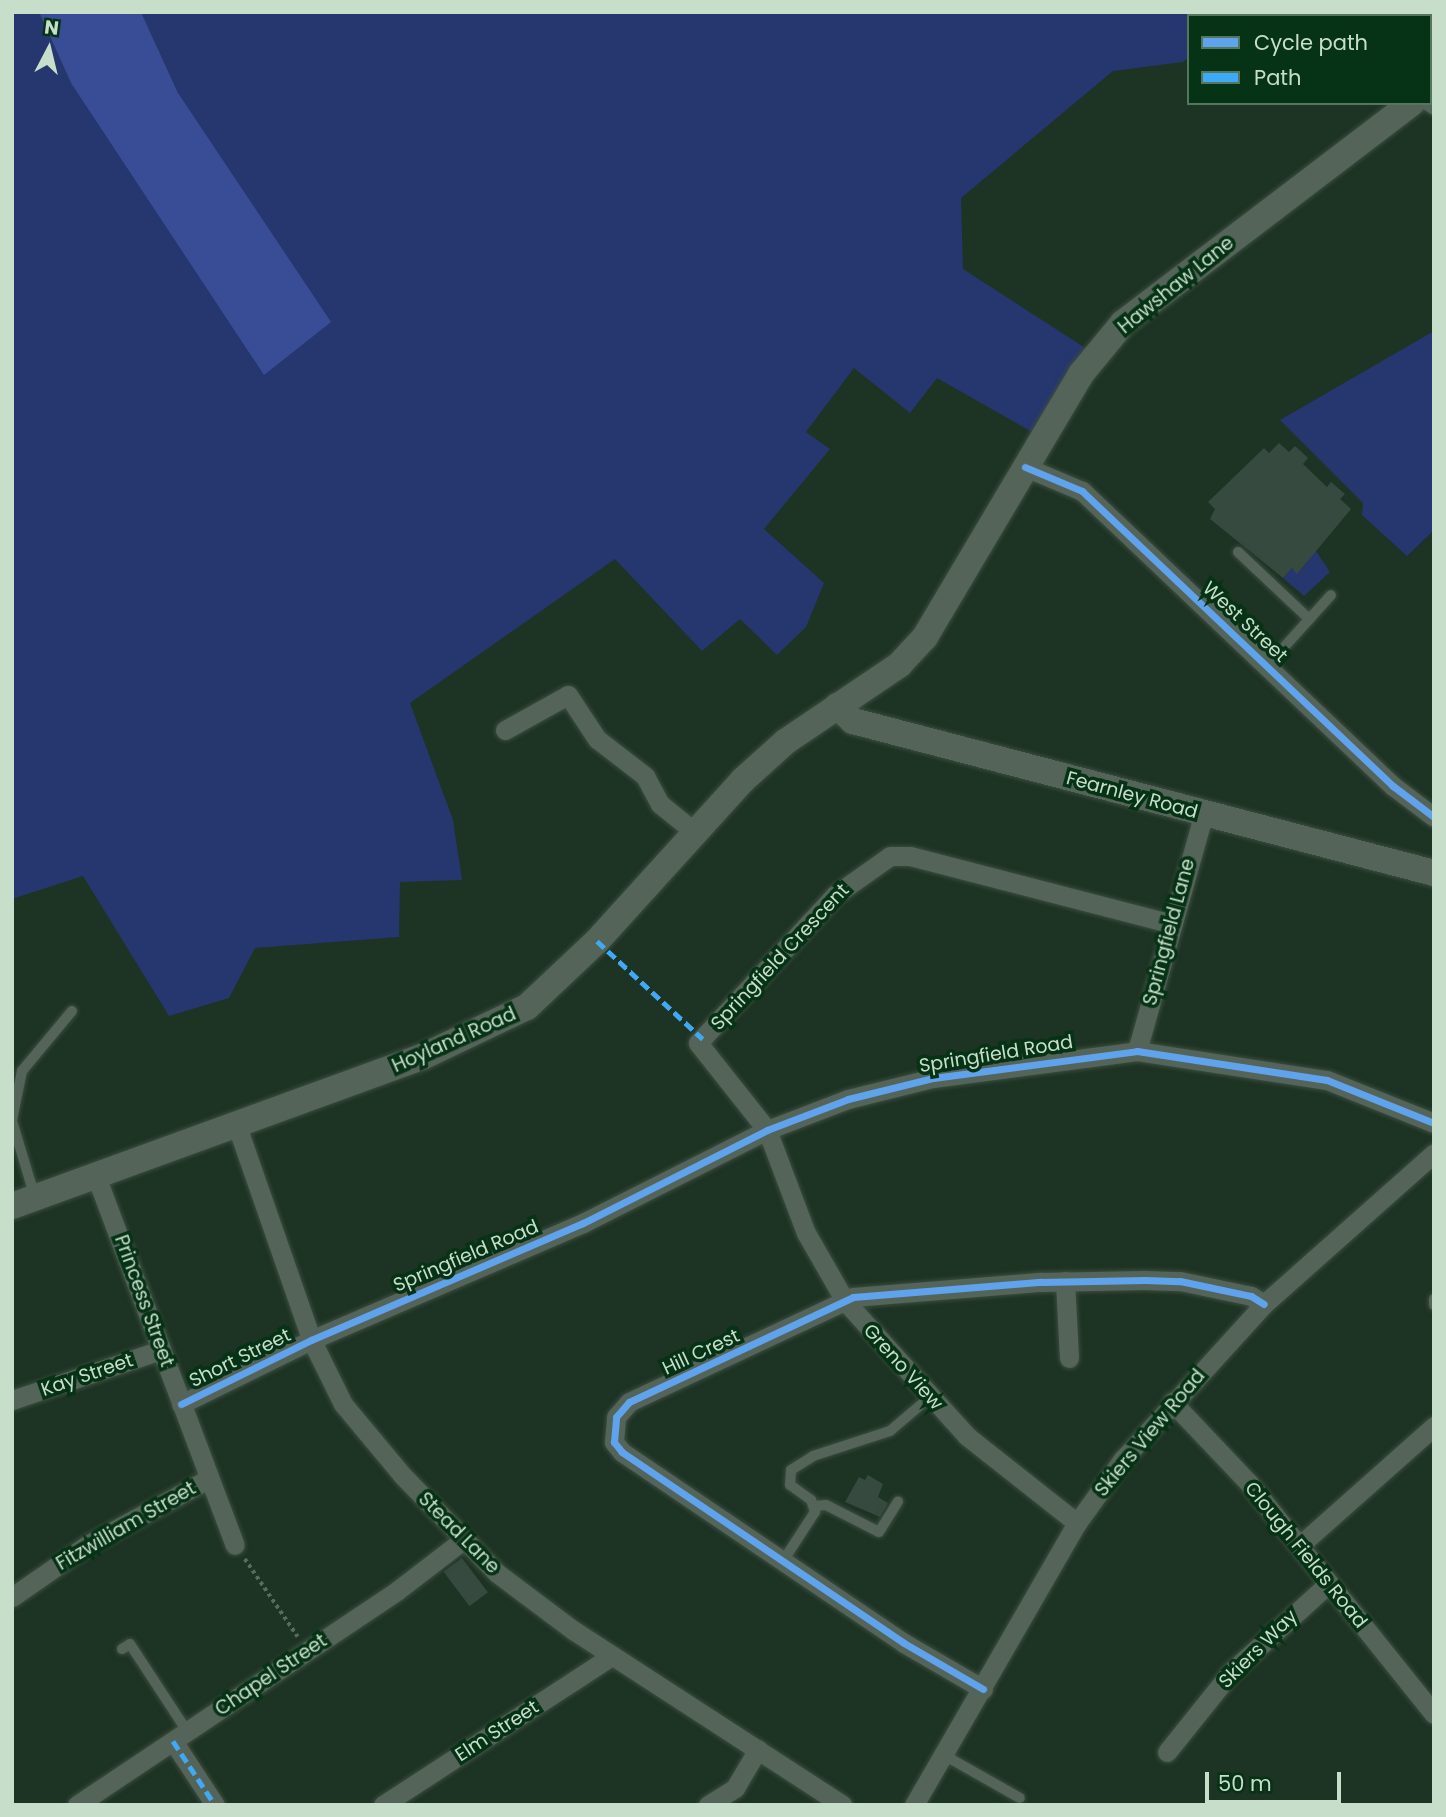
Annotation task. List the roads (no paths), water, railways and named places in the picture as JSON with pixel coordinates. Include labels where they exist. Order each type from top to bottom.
[{"type":"main road","name":"Hawshaw Lane","points":[[837,706],[899,665],[925,637],[1081,374],[1123,323],[1409,105]]},
{"type":"main road","name":"Fearnley Road","points":[[837,706],[853,721],[1434,873]]},
{"type":"main road","name":"Hoyland Road","points":[[24,1202],[433,1052],[527,1007],[697,834],[743,779],[837,706]]},
{"type":"street","name":"West Street","points":[[1024,467],[1082,491],[1393,786],[1434,817]]},
{"type":"street","points":[[505,730],[568,695],[597,739],[645,776],[660,804],[697,834]]},
{"type":"street","name":"Springfield Lane","points":[[1137,1051],[1170,923],[1204,814]]},
{"type":"street","name":"Springfield Crescent","points":[[767,1130],[698,1044],[835,895],[868,867],[890,856],[910,856],[1170,923]]},
{"type":"street","name":"Springfield Road","points":[[312,1340],[583,1223],[767,1130],[848,1099],[933,1078],[1137,1051],[1327,1080],[1434,1123]]},
{"type":"street","name":"Stead Lane","points":[[237,1126],[312,1340],[343,1404],[463,1540],[497,1573],[612,1656],[842,1805]]},
{"type":"street","name":"Greno View","points":[[767,1130],[806,1233],[845,1301],[930,1397],[996,1461],[1077,1522]]},
{"type":"street","name":"Skiers View Road","points":[[914,1805],[1077,1522],[1172,1402],[1264,1304],[1434,1153]]},
{"type":"street","name":"Princess Street","points":[[96,1176],[181,1404],[206,1480],[235,1545]]},
{"type":"street","points":[[1065,1281],[1069,1358]]},
{"type":"street","name":"Hill Crest","points":[[983,1689],[783,1561],[622,1452],[614,1442],[615,1417],[629,1402],[845,1301],[932,1289],[1065,1281],[1180,1281],[1251,1296],[1264,1304]]},
{"type":"street","name":"Short Street","points":[[181,1404],[312,1340]]},
{"type":"street","name":"Kay Street","points":[[12,1400],[161,1350]]},
{"type":"street","name":"Clough Fields Road","points":[[1172,1402],[1299,1546],[1434,1714]]},
{"type":"street","points":[[1299,1546],[1434,1426]]},
{"type":"street","name":"Fitzwilliam Street","points":[[12,1597],[88,1545],[206,1480]]},
{"type":"street","name":"Chapel Street","points":[[77,1805],[463,1540]]},
{"type":"street","name":"Skiers Way","points":[[1167,1752],[1231,1672],[1329,1583]]},
{"type":"street","name":"Elm Street","points":[[383,1805],[612,1656]]},
{"type":"street","points":[[180,1736],[215,1805]]},
{"type":"street","points":[[708,1805],[735,1788],[758,1749]]},
{"type":"lane","points":[[1238,552],[1309,620]]},
{"type":"lane","points":[[1268,665],[1331,595]]},
{"type":"lane","points":[[24,1202],[12,1120],[22,1071],[72,1011]]},
{"type":"lane","points":[[1434,1299],[1434,1305]]},
{"type":"lane","points":[[898,1501],[879,1532],[826,1506],[814,1506],[790,1485],[789,1476],[800,1462],[890,1431],[930,1397]]},
{"type":"lane","points":[[783,1561],[811,1520],[814,1506]]},
{"type":"lane","points":[[122,1649],[130,1644],[180,1736]]},
{"type":"lane","points":[[944,1755],[1020,1798]]}]
